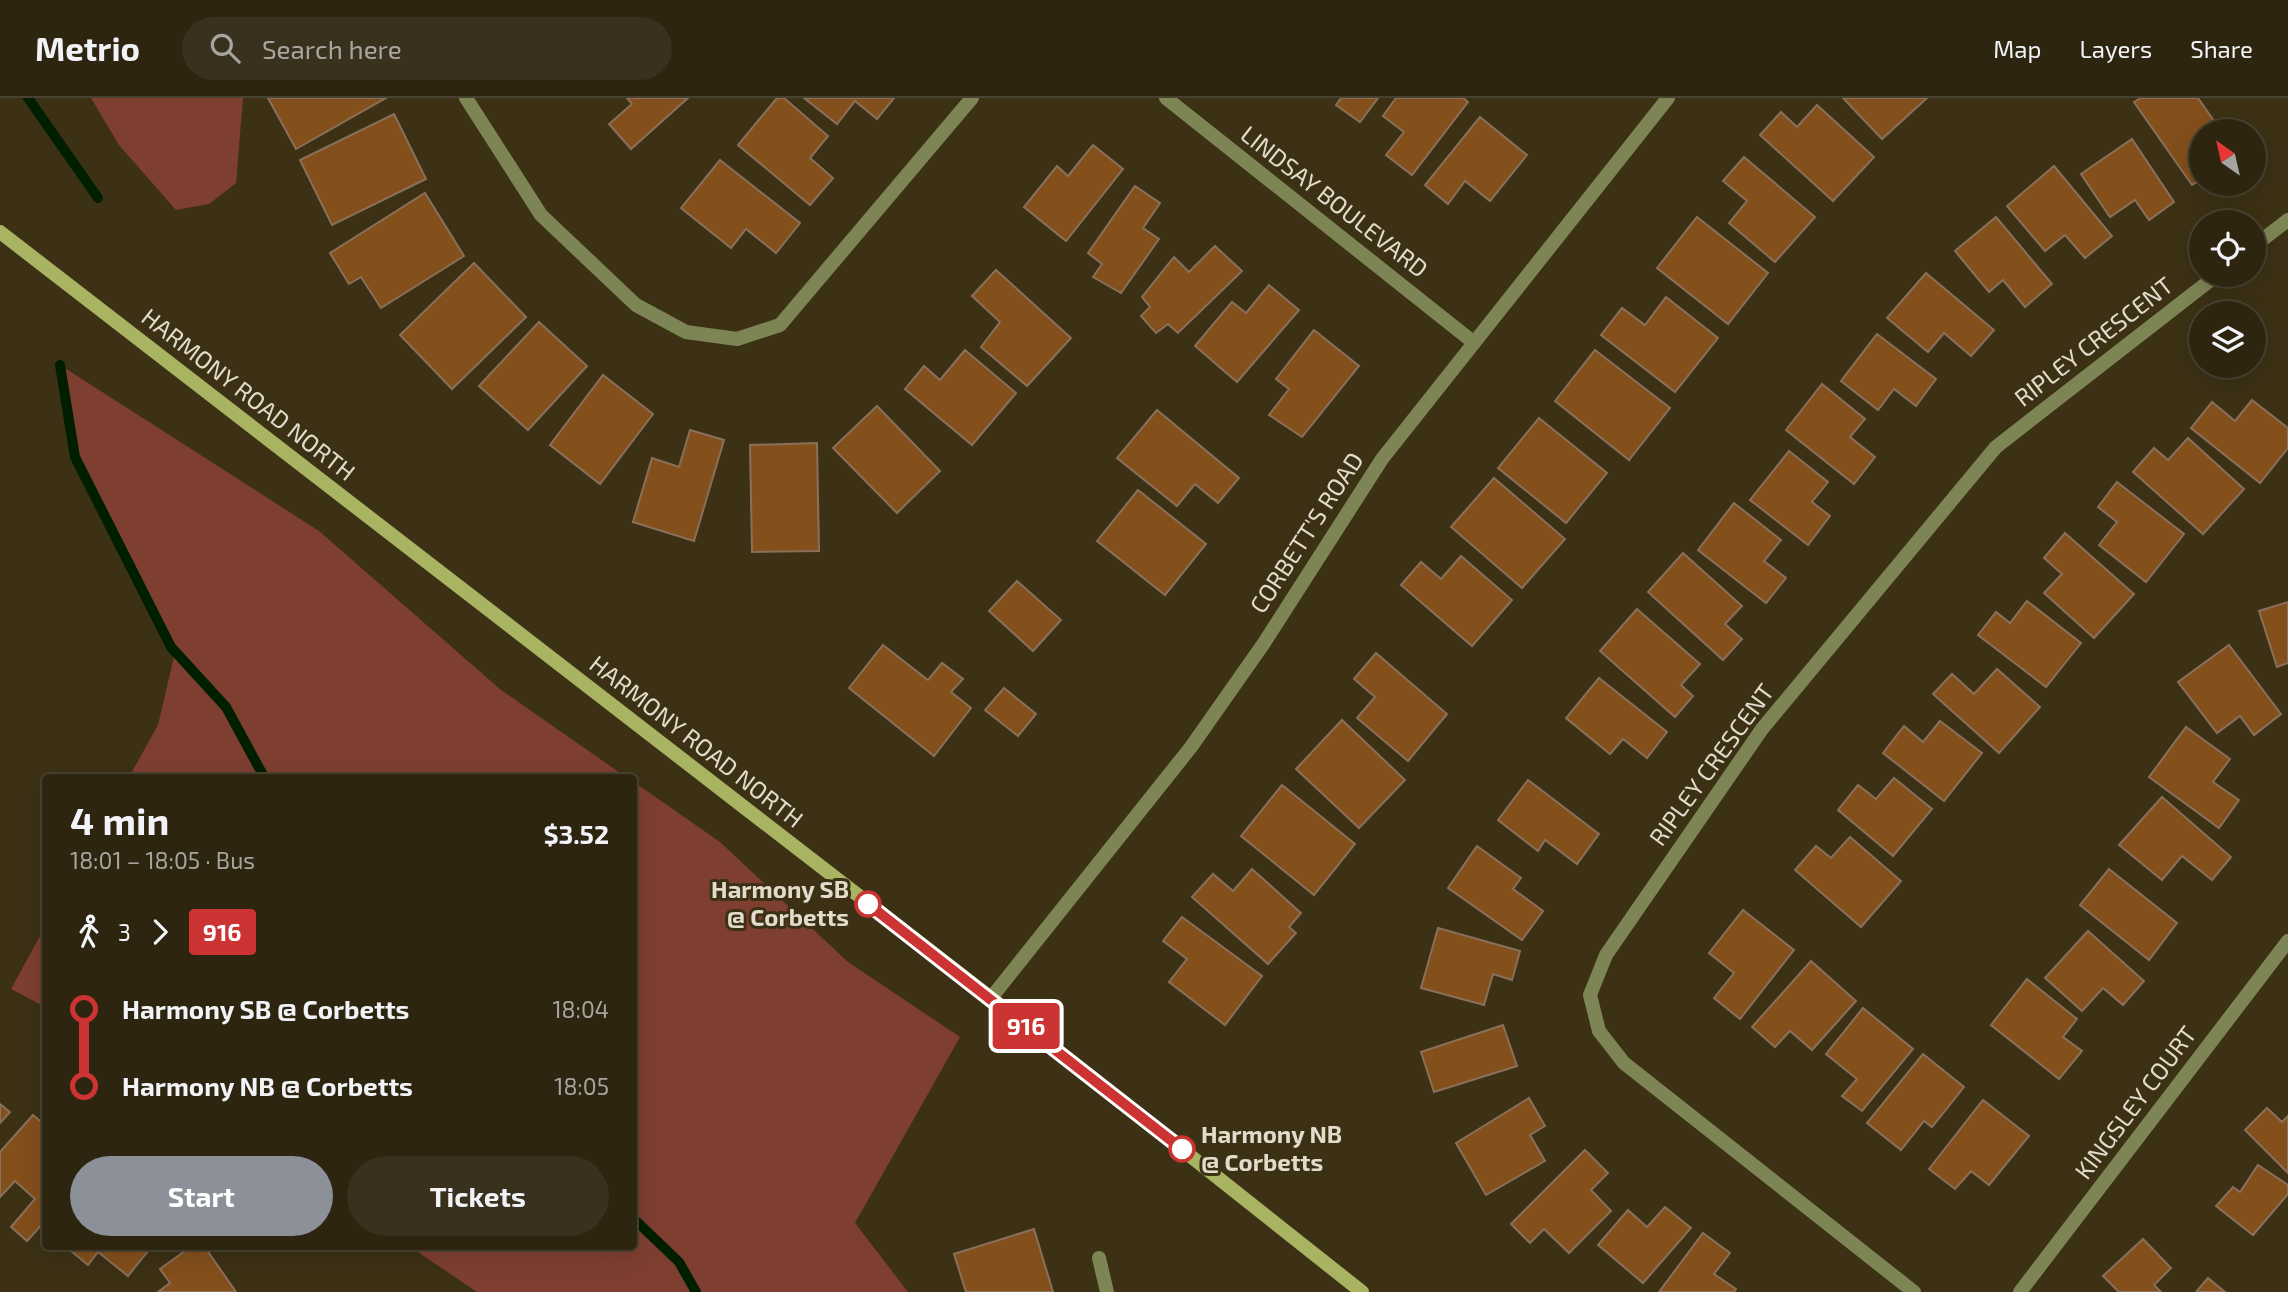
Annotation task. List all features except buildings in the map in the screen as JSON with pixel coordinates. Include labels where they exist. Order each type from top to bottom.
[{"type":"main road","name":"HARMONY ROAD NORTH","points":[[0,232],[991,998],[1353,1289]]},
{"type":"street","points":[[466,98],[541,215],[636,304],[686,332],[737,339],[780,325],[972,98]]},
{"type":"street","name":"LINDSAY BOULEVARD","points":[[1166,98],[1473,342]]},
{"type":"street","name":"CORBETT'S ROAD","points":[[991,998],[1191,747],[1264,643],[1382,460],[1668,98]]},
{"type":"street","points":[[2266,237],[2288,220]]},
{"type":"street","name":"RIPLEY CRESCENT","points":[[1914,1292],[1624,1063],[1598,1031],[1590,995],[1606,955],[1762,729],[1996,447],[2202,287]]},
{"type":"street","name":"KINGSLEY COURT","points":[[2020,1292],[2288,941]]},
{"type":"street","points":[[1099,1258],[1107,1292]]},
{"type":"shaded area","points":[[91,98],[243,98],[236,183],[209,204],[176,210],[119,145]]},
{"type":"shaded area","points":[[60,365],[319,531],[501,690],[622,774],[131,774],[158,725],[174,657],[75,457]]},
{"type":"shaded area","points":[[637,784],[720,842],[848,962],[960,1037],[855,1223],[908,1292],[477,1292],[415,1250],[637,1250]]},
{"type":"shaded area","points":[[42,932],[42,1005],[11,989]]},
{"type":"waterway","points":[[28,98],[98,198]]},
{"type":"waterway","points":[[60,365],[75,457],[171,647],[226,707],[262,774]]},
{"type":"waterway","points":[[637,1222],[679,1262],[696,1292]]},
{"type":"bus line","name":"916","points":[[868,904],[1182,1149]]},
{"type":"place","name":"Harmony SB @ Corbetts","points":[[868,904]]},
{"type":"place","name":"Harmony NB @ Corbetts","points":[[1182,1149]]}]
